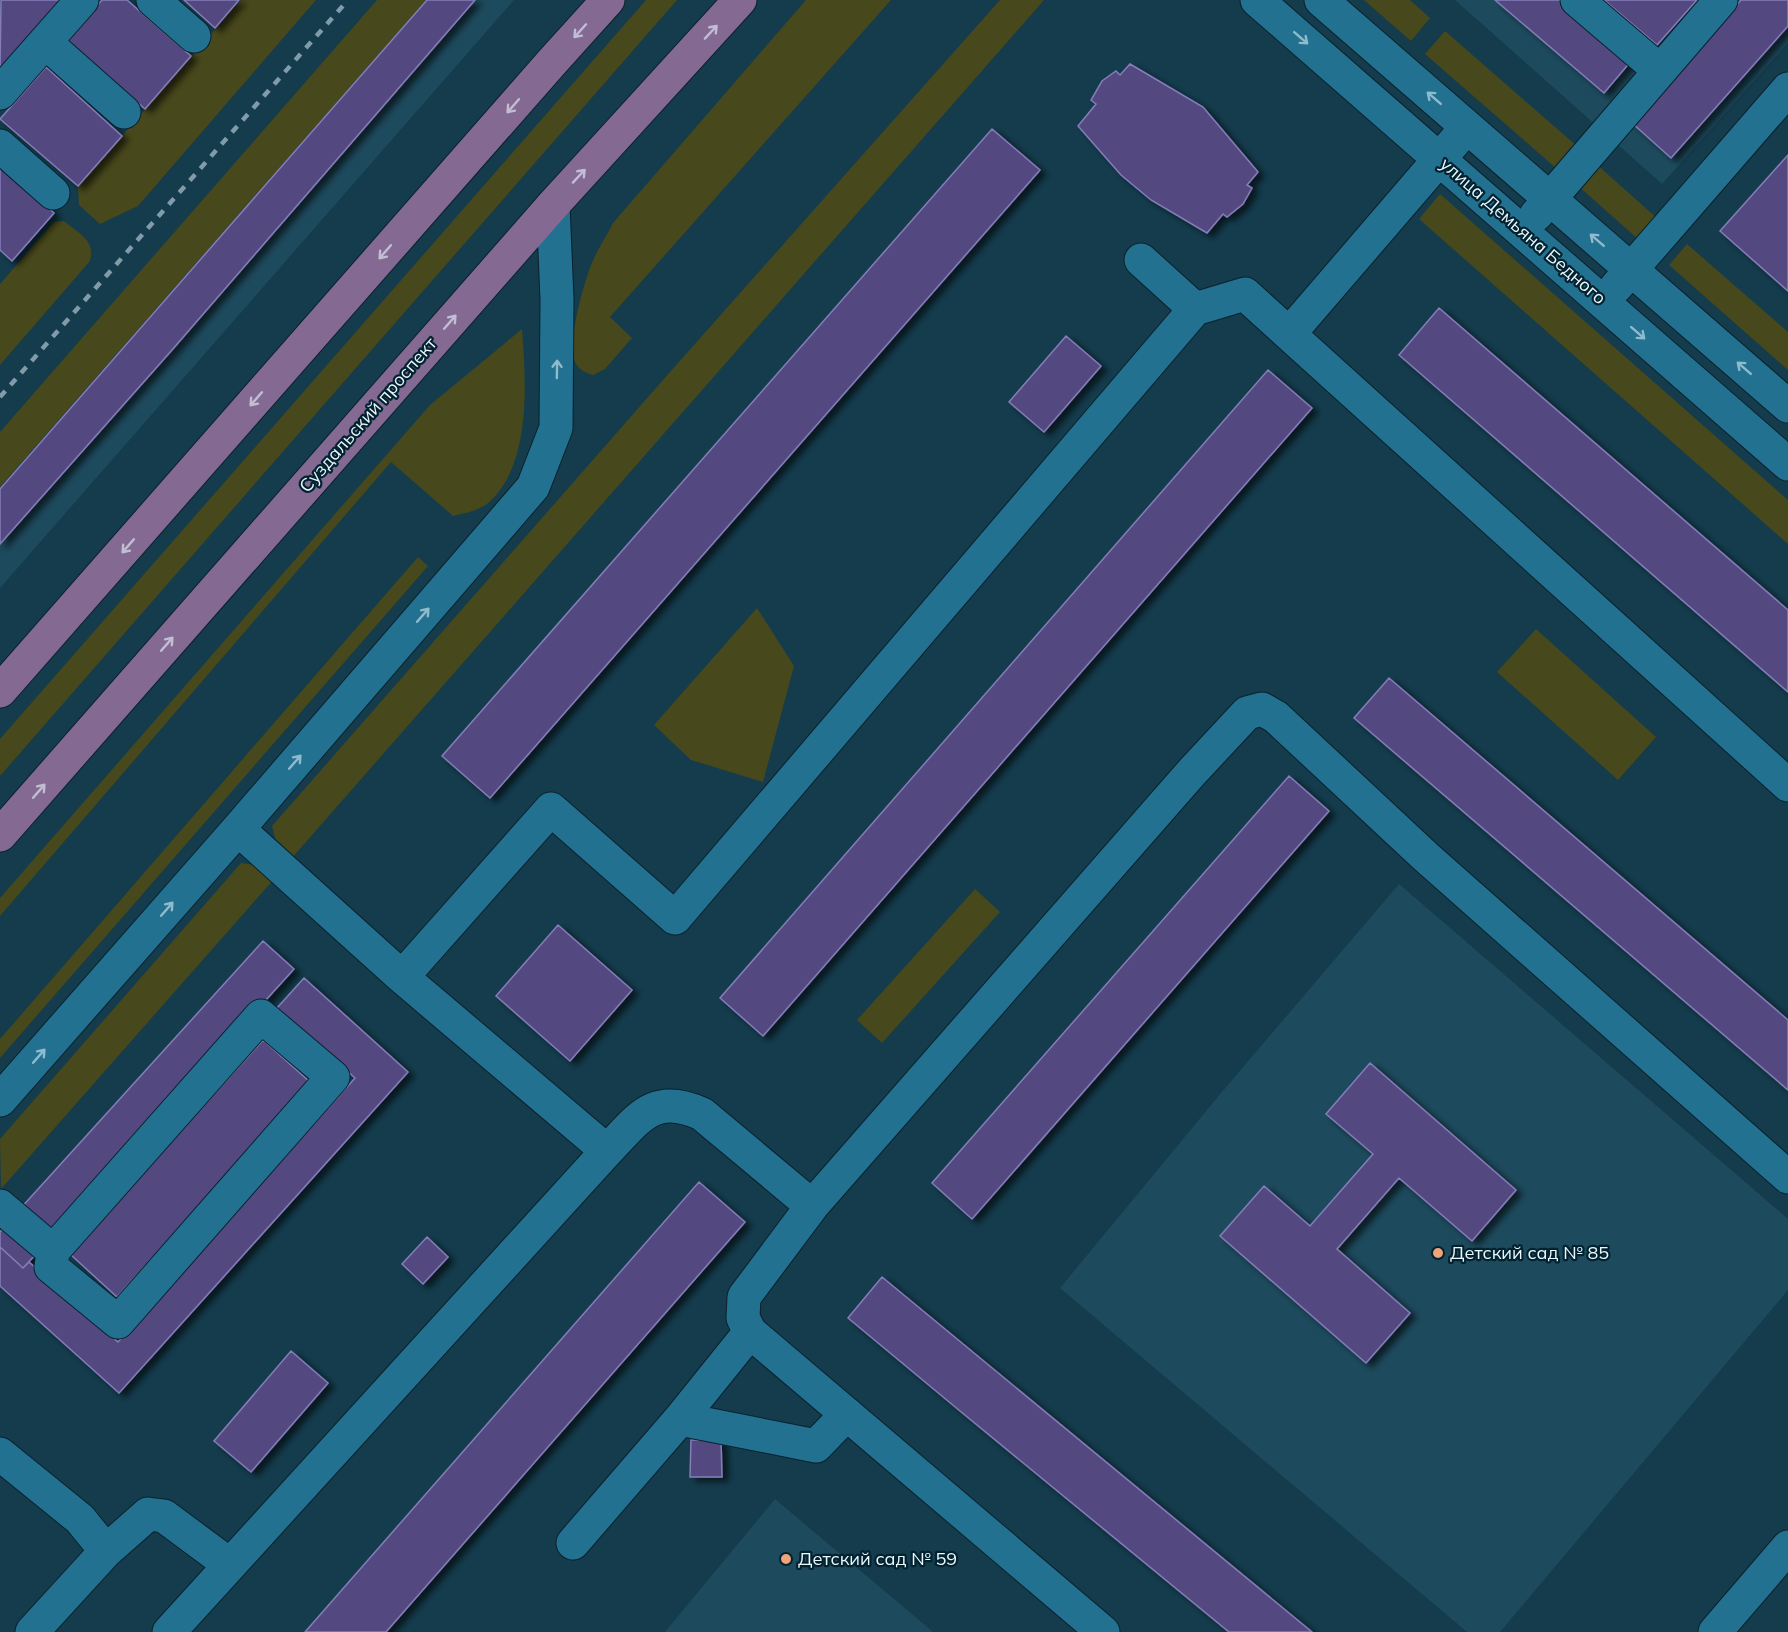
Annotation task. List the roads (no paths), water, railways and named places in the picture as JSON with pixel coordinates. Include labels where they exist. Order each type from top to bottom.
[{"type":"main road","points":[[0,691],[608,0]]},
{"type":"main road","name":"Суздальский проспект","points":[[0,835],[553,205],[741,0]]},
{"type":"street","points":[[0,93],[82,0]]},
{"type":"street","points":[[153,0],[194,36]]},
{"type":"street","name":"улица Демьяна Бедного","points":[[1257,0],[1788,464]]},
{"type":"street","points":[[1321,0],[1788,406]]},
{"type":"street","points":[[1577,0],[1659,70]]},
{"type":"street","points":[[1523,231],[1721,0]]},
{"type":"street","points":[[45,42],[124,112]]},
{"type":"street","points":[[1603,302],[1788,89]]},
{"type":"street","points":[[1289,334],[1467,127]]},
{"type":"street","points":[[0,146],[53,193]]},
{"type":"street","points":[[0,1100],[533,487],[556,428],[557,299],[553,205]]},
{"type":"street","points":[[1141,260],[1195,309]]},
{"type":"street","points":[[402,977],[551,809],[675,918],[1195,309],[1245,294],[1788,785]]},
{"type":"street","points":[[1103,1632],[750,1332],[743,1318],[744,1296],[812,1206],[1192,772],[1247,713],[1262,709],[1276,717],[1426,857],[1788,1177]]},
{"type":"street","points":[[238,828],[402,977],[607,1151]]},
{"type":"street","points":[[261,1016],[333,1077],[118,1322],[51,1267],[53,1251],[261,1016]]},
{"type":"street","points":[[169,1632],[640,1117],[656,1107],[672,1105],[687,1107],[702,1114],[812,1206]]},
{"type":"street","points":[[0,1206],[53,1251]]},
{"type":"street","points":[[573,1544],[680,1419],[750,1332]]},
{"type":"street","points":[[680,1419],[816,1446],[847,1414]]},
{"type":"street","points":[[0,1454],[80,1519],[106,1551]]},
{"type":"street","points":[[32,1632],[106,1551],[148,1514],[164,1516],[230,1565]]},
{"type":"street","points":[[1715,1632],[1788,1547]]},
{"type":"railway","points":[[0,397],[348,0]]},
{"type":"place","name":"Детский сад № 85","points":[[1438,1253]]},
{"type":"place","name":"Детский сад № 59","points":[[786,1559]]}]
